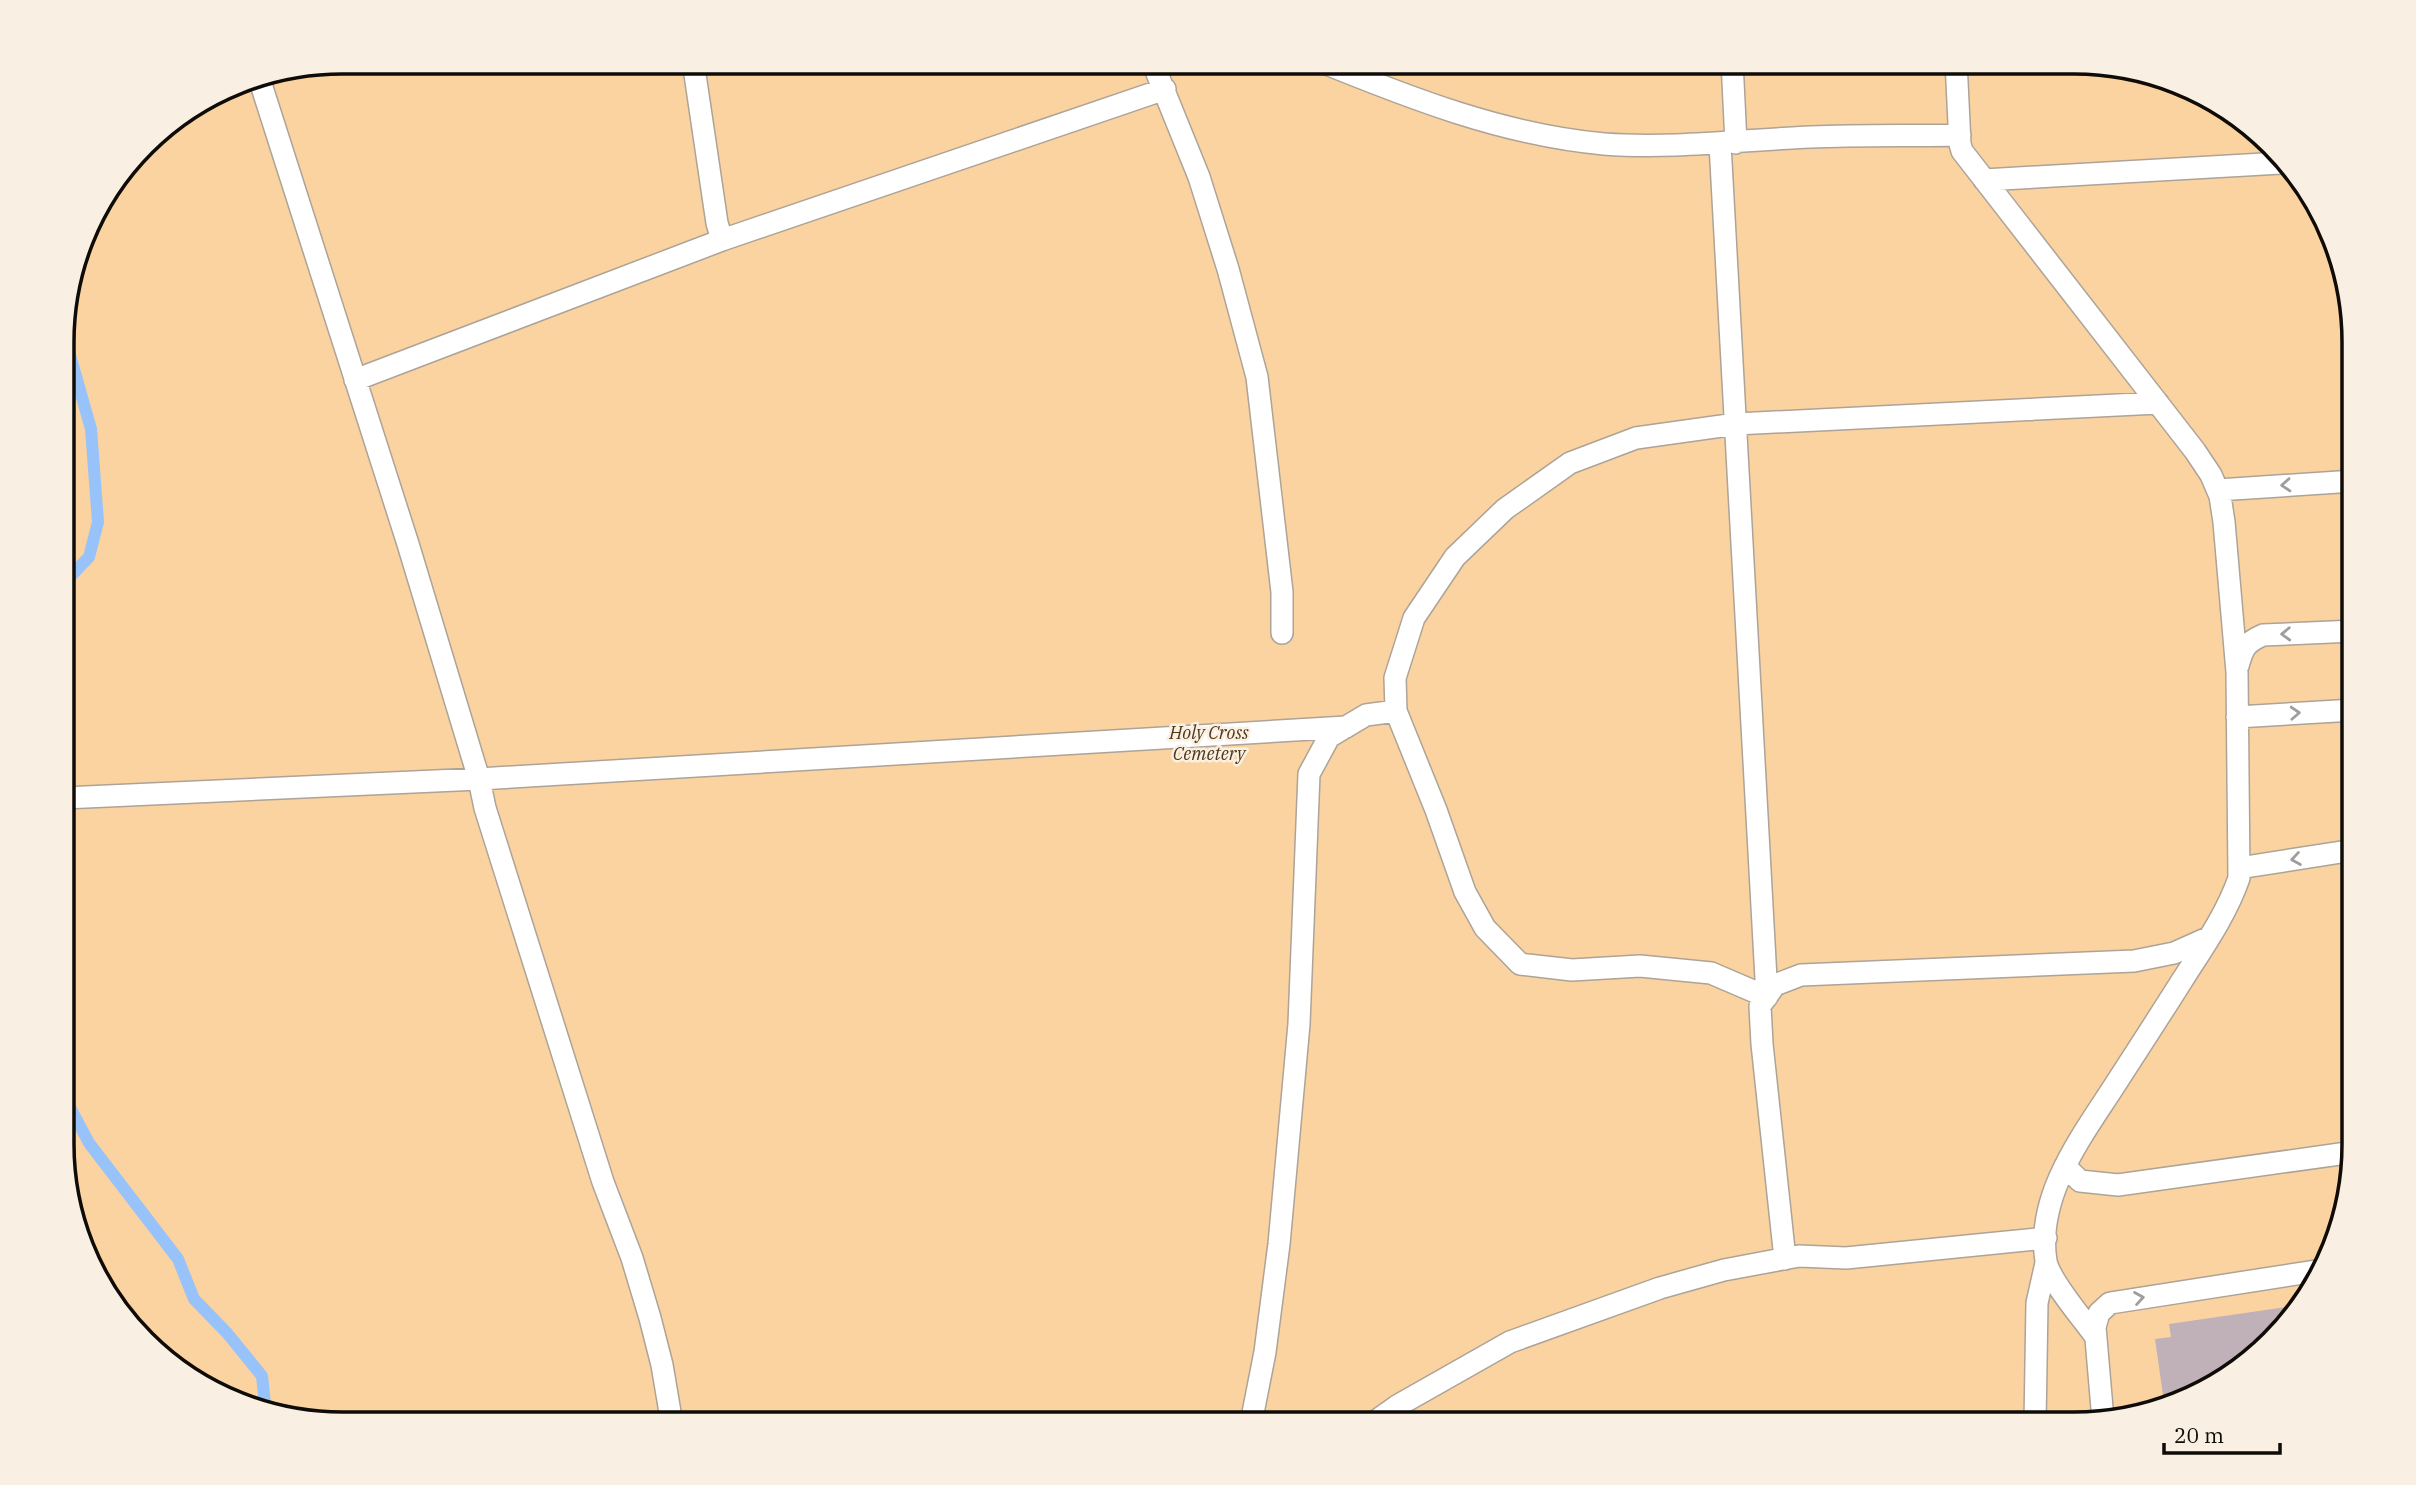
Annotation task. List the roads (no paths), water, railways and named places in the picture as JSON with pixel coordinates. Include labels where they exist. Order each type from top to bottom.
[{"type":"lane","points":[[695,74],[717,223],[722,240]]},
{"type":"lane","points":[[1158,74],[1199,177],[1257,377],[1282,592],[1282,633]]},
{"type":"lane","points":[[1353,74],[1456,113],[1520,130],[1602,144],[1665,146],[1810,137],[1960,135]]},
{"type":"lane","points":[[1731,74],[1728,143],[1736,424],[1767,997]]},
{"type":"lane","points":[[1957,74],[1962,151],[2211,475],[2218,490],[2224,522],[2237,672],[2239,878],[2230,904],[2081,1134],[2065,1167],[2047,1219],[2046,1263],[2037,1303],[2035,1412]]},
{"type":"lane","points":[[262,86],[479,779],[489,821],[553,1026],[650,1318],[670,1412]]},
{"type":"lane","points":[[355,380],[722,240],[1165,89]]},
{"type":"lane","points":[[1984,180],[2274,163]]},
{"type":"lane","points":[[1767,997],[1711,973],[1640,966],[1572,970],[1520,964],[1485,928],[1465,892],[1436,810],[1396,711],[1395,678],[1413,618],[1455,557],[1505,509],[1570,463],[1636,438],[1736,424],[2158,403]]},
{"type":"lane","points":[[2218,490],[2342,482]]},
{"type":"lane","points":[[2237,672],[2243,649],[2252,640],[2263,635],[2342,632]]},
{"type":"lane","points":[[1253,1412],[1265,1352],[1279,1244],[1299,1024],[1309,774],[1329,737],[1366,715],[1396,711]]},
{"type":"lane","points":[[2237,717],[2342,711]]},
{"type":"lane","points":[[74,798],[479,779],[1346,727]]},
{"type":"lane","points":[[2239,868],[2342,852]]},
{"type":"lane","points":[[1785,1259],[1760,1006],[1775,985],[1801,975],[2134,961],[2174,953],[2210,937]]},
{"type":"lane","points":[[2065,1167],[2080,1181],[2118,1185],[2342,1154]]},
{"type":"lane","points":[[1389,1412],[1510,1342],[1660,1288],[1724,1270],[1799,1256],[1846,1258],[2046,1238]]},
{"type":"lane","points":[[2046,1263],[2095,1336]]},
{"type":"lane","points":[[2102,1410],[2095,1336],[2099,1312],[2110,1303],[2310,1272]]},
{"type":"waterway","points":[[74,369],[91,429],[98,522],[89,557],[74,573]]},
{"type":"waterway","points":[[74,1115],[89,1143],[178,1259],[194,1299],[227,1333],[262,1376],[265,1400]]},
{"type":"park label","name":"Holy Cross Cemetery","points":[[1209,742]]}]
